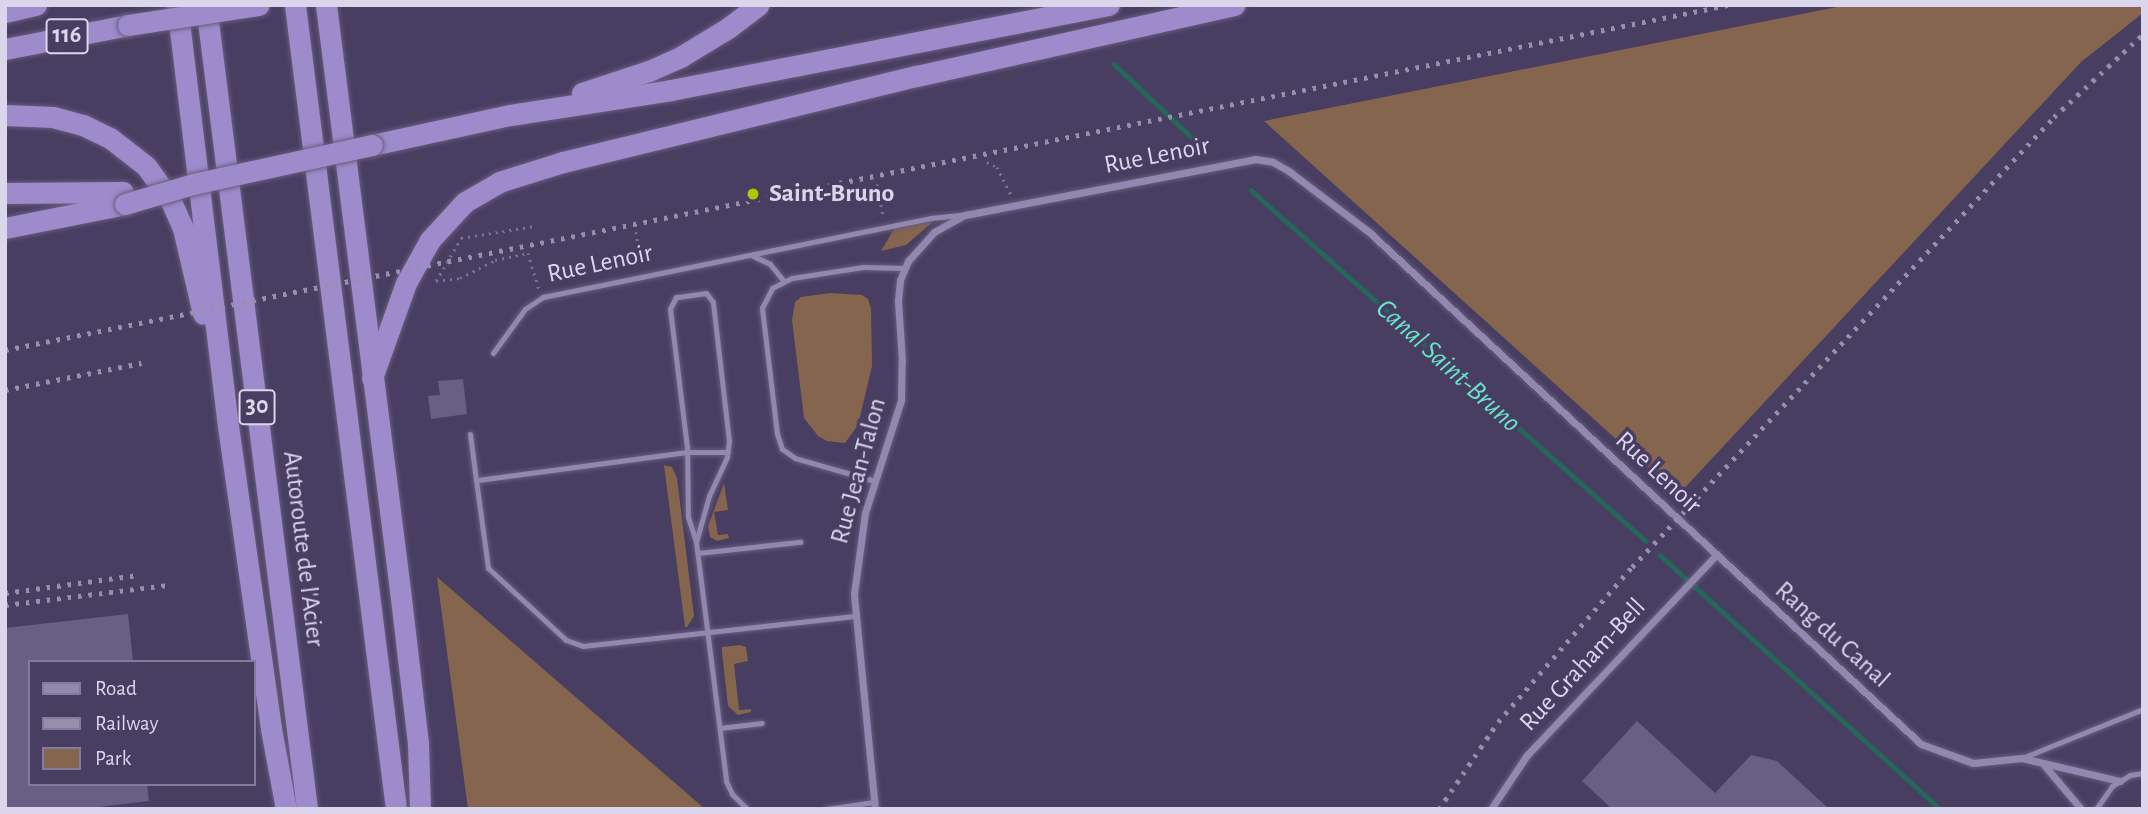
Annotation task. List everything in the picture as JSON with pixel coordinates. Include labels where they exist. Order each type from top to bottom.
[{"type":"highway","name":"116","points":[[5,12],[36,5]]},
{"type":"highway","points":[[177,5],[228,426],[271,729],[286,809]]},
{"type":"highway","name":"Autoroute de l'Acier","points":[[206,5],[307,809]]},
{"type":"highway","name":"116","points":[[5,49],[128,25],[258,5]]},
{"type":"highway","points":[[295,5],[396,809]]},
{"type":"highway","points":[[326,5],[417,731],[420,809]]},
{"type":"highway","points":[[510,115],[649,71],[728,28],[758,5]]},
{"type":"highway","points":[[5,228],[124,198],[510,115],[683,87],[1109,5]]},
{"type":"highway","points":[[372,378],[406,283],[430,240],[465,202],[499,182],[563,162],[999,57],[1234,5]]},
{"type":"highway","points":[[5,116],[53,117],[83,125],[124,148],[160,184],[177,212],[188,242],[228,426]]},
{"type":"highway","points":[[5,193],[124,198]]},
{"type":"street","name":"Rue Lenoir","points":[[965,215],[1245,159],[1265,159],[1280,166],[1368,232],[1714,556]]},
{"type":"street","name":"Rue Jean-Talon","points":[[875,805],[854,616],[856,560],[875,481],[901,400],[902,361],[898,300],[904,268],[928,237],[965,215]]},
{"type":"street","name":"Rue Graham-Bell","points":[[1491,809],[1527,755],[1714,556]]},
{"type":"street","name":"Rang du Canal","points":[[1714,556],[1921,744],[1973,763],[2022,758]]},
{"type":"street","points":[[2022,758],[2120,781]]},
{"type":"street","points":[[2044,765],[2081,809]]},
{"type":"lane","name":"Rue Lenoir","points":[[492,354],[529,304],[545,296],[885,226],[965,215]]},
{"type":"lane","points":[[748,254],[765,260],[783,280]]},
{"type":"lane","points":[[875,481],[795,458],[779,443],[762,308],[767,294],[783,280],[863,267],[904,268]]},
{"type":"lane","points":[[696,542],[701,520],[727,452],[729,430],[715,316],[712,299],[706,293],[676,297],[670,309],[687,452],[688,517],[698,553],[726,781],[732,794],[747,809]]},
{"type":"lane","points":[[470,434],[488,568],[566,640],[583,646],[605,646],[854,616]]},
{"type":"lane","points":[[476,480],[687,452],[727,452]]},
{"type":"lane","points":[[698,553],[800,542]]},
{"type":"lane","points":[[2022,758],[2143,709]]},
{"type":"lane","points":[[720,728],[762,723]]},
{"type":"lane","points":[[2096,809],[2112,786],[2143,773]]},
{"type":"lane","points":[[825,809],[875,805]]},
{"type":"path","points":[[987,162],[997,167],[1016,205]]},
{"type":"path","points":[[877,184],[885,226]]},
{"type":"path","points":[[535,226],[461,238],[436,281],[460,278],[495,260],[528,254],[536,285],[545,296]]},
{"type":"path","points":[[636,232],[643,276]]},
{"type":"green space","points":[[1847,5],[2143,5],[2143,13],[2081,62],[1678,495],[1264,121]]},
{"type":"green space","points":[[934,221],[906,245],[881,251],[894,229]]},
{"type":"green space","points":[[830,293],[862,295],[868,299],[871,309],[872,366],[858,425],[845,443],[827,441],[818,436],[804,418],[792,320],[795,302],[801,297]]},
{"type":"green space","points":[[664,465],[672,467],[677,478],[694,616],[687,627],[685,627]]},
{"type":"green space","points":[[724,483],[728,510],[714,512],[718,535],[728,534],[729,538],[717,541],[710,537],[708,526]]},
{"type":"green space","points":[[437,577],[705,809],[468,809]]},
{"type":"green space","points":[[722,647],[746,647],[748,661],[734,664],[739,710],[751,709],[751,712],[738,715],[728,706]]},
{"type":"building","points":[[463,379],[467,414],[431,419],[428,396],[440,395],[438,381]]},
{"type":"building","points":[[128,614],[133,660],[28,660],[28,786],[147,786],[149,801],[81,809],[5,809],[5,628]]},
{"type":"building","points":[[1637,721],[1715,793],[1751,755],[1777,761],[1829,809],[1612,809],[1582,781]]},
{"type":"waterway","name":"Canal Saint-Bruno","points":[[1114,64],[1200,145]]},
{"type":"waterway","name":"Canal Saint-Bruno","points":[[1251,190],[1646,541]]},
{"type":"waterway","name":"Canal Saint-Bruno","points":[[1660,555],[1940,809]]},
{"type":"railway","points":[[5,350],[1729,5]]},
{"type":"railway","points":[[1439,809],[1498,722],[1632,567],[2054,117],[2143,34]]},
{"type":"railway","points":[[5,390],[141,363]]},
{"type":"railway","points":[[5,593],[138,575]]},
{"type":"railway","points":[[5,605],[167,585]]},
{"type":"place","name":"Saint-Bruno","points":[[753,194]]}]
